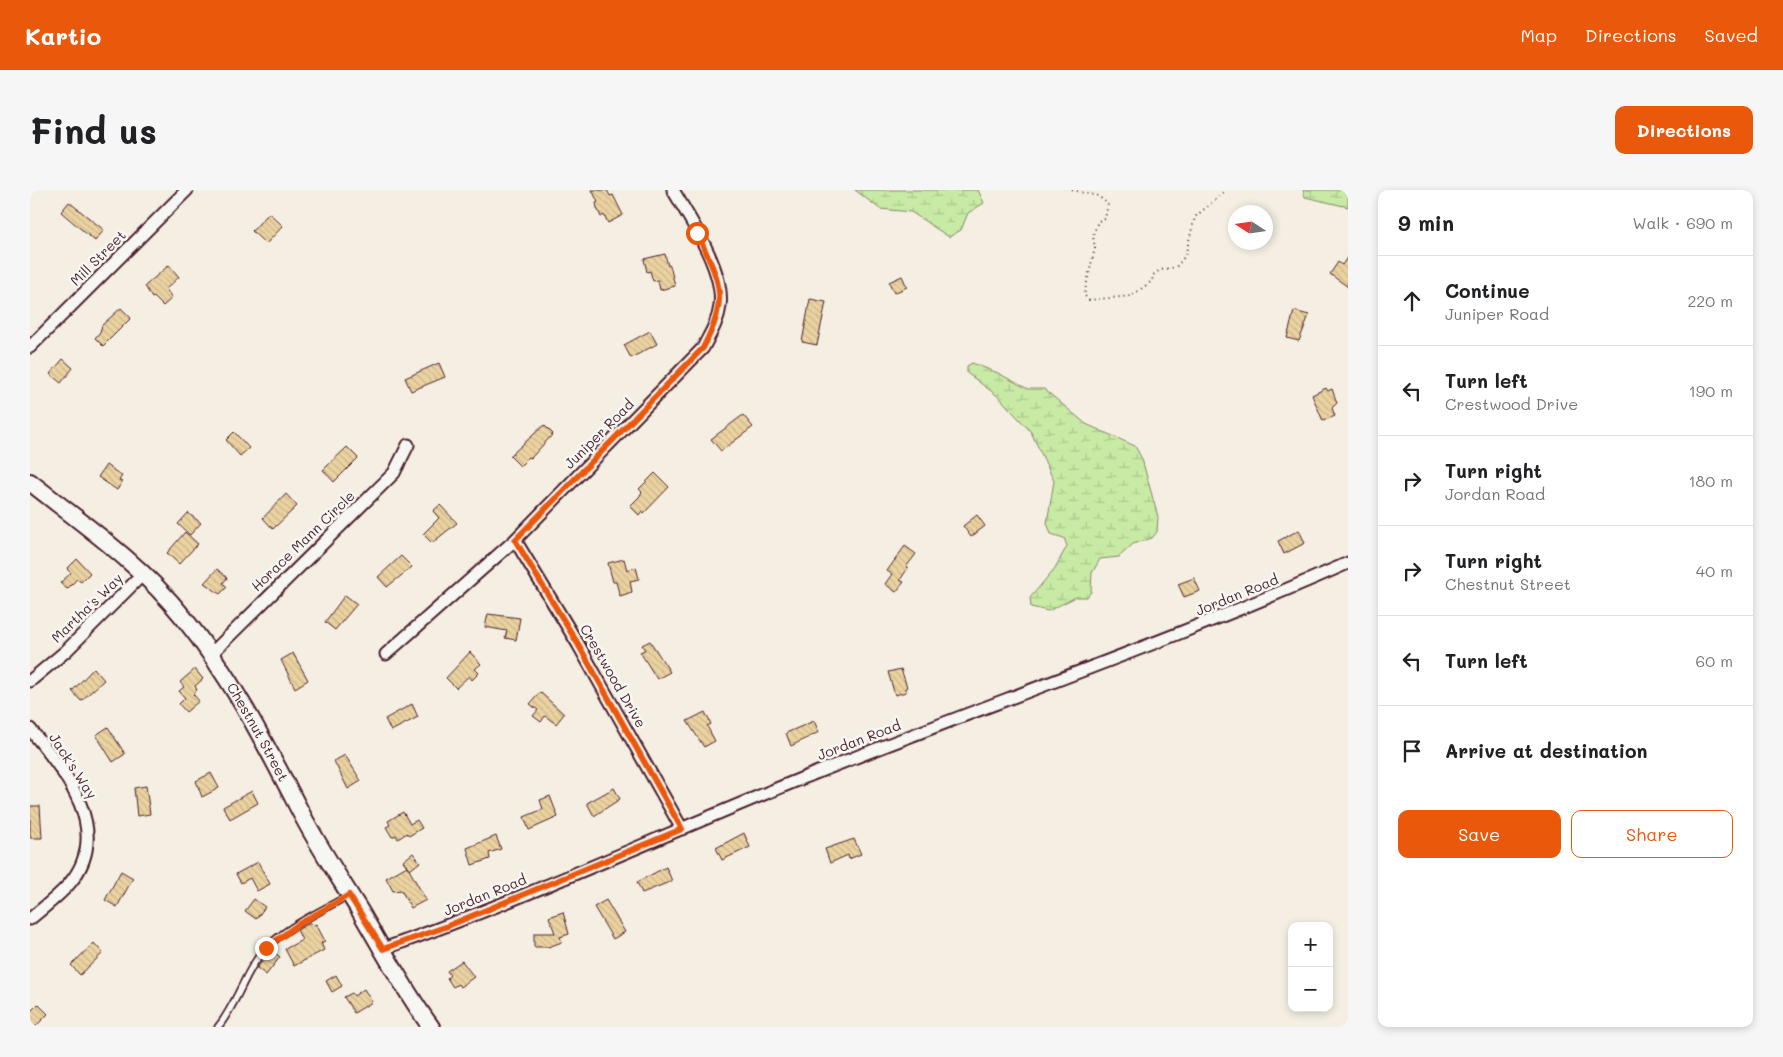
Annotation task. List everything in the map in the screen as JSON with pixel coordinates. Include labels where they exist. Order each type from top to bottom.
[{"type":"main road","name":"Chestnut Street","points":[[30,482],[109,544],[142,574],[182,615],[211,654],[272,755],[298,808],[349,895],[383,949],[394,971],[431,1027]]},
{"type":"street","name":"Mill Street","points":[[30,347],[188,190]]},
{"type":"street","name":"Juniper Road","points":[[386,654],[515,540],[684,370],[703,348],[716,323],[720,304],[719,280],[697,233],[673,190]]},
{"type":"street","name":"Horace Mann Circle","points":[[211,654],[394,473],[408,445]]},
{"type":"street","name":"Crestwood Drive","points":[[515,540],[578,644],[682,829]]},
{"type":"street","name":"Jordan Road","points":[[383,949],[445,927],[827,769],[1204,625],[1348,564]]},
{"type":"street","name":"Martha's Way","points":[[30,681],[66,650],[142,574]]},
{"type":"street","name":"Jack's Way","points":[[30,729],[75,793],[85,812],[88,831],[85,850],[70,883],[30,920]]},
{"type":"lane","points":[[218,1027],[224,1024],[266,948],[299,924],[349,895]]},
{"type":"path","points":[[1072,190],[1098,196],[1108,204],[1105,219],[1098,220],[1093,236],[1095,248],[1084,295],[1089,300],[1131,296],[1152,281],[1153,275],[1160,270],[1176,267],[1185,256],[1195,217],[1226,190]]},
{"type":"green space","points":[[855,190],[978,190],[984,203],[968,213],[961,230],[949,237],[911,212],[880,209]]},
{"type":"green space","points":[[1303,190],[1348,190],[1348,207],[1305,197]]},
{"type":"green space","points":[[972,363],[998,373],[1028,389],[1044,389],[1086,424],[1135,446],[1142,459],[1158,517],[1157,532],[1152,538],[1133,544],[1119,557],[1100,559],[1092,573],[1091,592],[1087,597],[1076,597],[1048,611],[1031,607],[1030,598],[1055,568],[1067,546],[1064,538],[1051,534],[1047,523],[1054,481],[1031,432],[999,397],[967,373],[967,366]]},
{"type":"building","points":[[592,190],[607,190],[610,196],[613,195],[623,215],[608,223],[604,215],[601,217],[596,203],[598,202]]},
{"type":"building","points":[[69,202],[104,230],[95,241],[61,212]]},
{"type":"building","points":[[269,213],[283,226],[266,244],[252,231]]},
{"type":"building","points":[[665,254],[675,286],[660,290],[658,280],[653,281],[650,271],[647,272],[644,259]]},
{"type":"building","points":[[1348,256],[1348,287],[1330,274],[1338,262],[1342,265]]},
{"type":"building","points":[[169,265],[179,277],[166,289],[172,298],[163,306],[154,297],[152,298],[145,286]]},
{"type":"building","points":[[902,276],[907,287],[894,293],[889,282]]},
{"type":"building","points":[[810,299],[826,302],[817,345],[802,342]]},
{"type":"building","points":[[121,308],[131,318],[103,346],[95,338],[100,332],[102,325]]},
{"type":"building","points":[[1294,311],[1309,315],[1299,341],[1287,338]]},
{"type":"building","points":[[650,331],[657,344],[631,358],[624,345]]},
{"type":"building","points":[[63,359],[73,368],[61,383],[50,374]]},
{"type":"building","points":[[439,363],[445,377],[411,391],[405,378]]},
{"type":"building","points":[[1326,388],[1328,391],[1332,389],[1337,403],[1332,408],[1335,416],[1323,421],[1312,395]]},
{"type":"building","points":[[743,415],[753,427],[721,451],[711,439]]},
{"type":"building","points":[[544,425],[553,434],[531,458],[529,457],[520,466],[510,456]]},
{"type":"building","points":[[234,432],[249,448],[240,456],[226,440]]},
{"type":"building","points":[[347,447],[358,458],[334,482],[323,470]]},
{"type":"building","points":[[106,465],[122,476],[119,480],[122,482],[117,490],[98,477]]},
{"type":"building","points":[[655,473],[669,487],[644,513],[642,511],[639,515],[630,506],[642,492],[639,489]]},
{"type":"building","points":[[286,494],[297,506],[273,529],[263,518]]},
{"type":"building","points":[[440,505],[457,523],[432,543],[423,534],[439,518],[433,511]]},
{"type":"building","points":[[188,513],[201,523],[190,535],[178,524]]},
{"type":"building","points":[[977,515],[985,526],[971,537],[963,526]]},
{"type":"building","points":[[1299,530],[1305,543],[1284,554],[1278,541]]},
{"type":"building","points":[[185,532],[198,544],[179,564],[167,553]]},
{"type":"building","points":[[905,546],[916,554],[906,567],[908,568],[900,580],[904,582],[896,592],[885,584],[892,574],[887,571]]},
{"type":"building","points":[[401,556],[412,567],[387,587],[378,577]]},
{"type":"building","points":[[77,559],[90,573],[81,582],[77,579],[67,589],[60,583],[71,573],[67,569]]},
{"type":"building","points":[[624,559],[627,570],[636,567],[639,579],[630,581],[632,592],[620,596],[616,582],[613,582],[608,563]]},
{"type":"building","points":[[217,569],[227,578],[223,583],[227,587],[220,594],[204,583]]},
{"type":"building","points":[[1194,578],[1200,591],[1184,597],[1178,584]]},
{"type":"building","points":[[345,595],[357,604],[335,630],[325,622]]},
{"type":"building","points":[[488,614],[520,618],[516,640],[505,638],[507,631],[485,627]]},
{"type":"building","points":[[650,641],[670,672],[657,679],[640,652],[645,650],[642,645]]},
{"type":"building","points":[[470,652],[481,664],[475,669],[479,673],[472,680],[469,676],[456,688],[446,678]]},
{"type":"building","points":[[293,653],[308,680],[295,688],[281,660]]},
{"type":"building","points":[[94,668],[104,680],[81,701],[72,691]]},
{"type":"building","points":[[195,669],[203,679],[195,686],[197,690],[193,694],[199,701],[186,712],[179,704],[185,698],[179,691],[184,687],[180,682]]},
{"type":"building","points":[[901,669],[907,687],[905,688],[906,692],[895,695],[888,672]]},
{"type":"building","points":[[540,692],[564,714],[556,724],[545,716],[541,722],[533,716],[538,710],[530,704]]},
{"type":"building","points":[[412,704],[418,717],[391,731],[385,719]]},
{"type":"building","points":[[705,712],[711,724],[707,726],[715,741],[704,747],[687,721]]},
{"type":"building","points":[[814,721],[819,732],[791,746],[786,733]]},
{"type":"building","points":[[108,727],[125,754],[113,762],[96,735]]},
{"type":"building","points":[[345,755],[361,781],[348,789],[334,761]]},
{"type":"building","points":[[211,773],[219,788],[202,797],[196,781]]},
{"type":"building","points":[[146,786],[150,814],[137,816],[134,788]]},
{"type":"building","points":[[614,788],[620,799],[594,816],[587,803]]},
{"type":"building","points":[[252,791],[258,803],[230,819],[223,807]]},
{"type":"building","points":[[550,796],[558,817],[529,830],[524,817],[543,809],[540,800]]},
{"type":"building","points":[[30,806],[40,806],[42,838],[30,838]]},
{"type":"building","points":[[403,812],[410,824],[417,820],[422,828],[409,836],[407,833],[398,839],[396,835],[392,837],[386,827],[390,825],[388,821]]},
{"type":"building","points":[[744,833],[750,847],[722,860],[716,848]]},
{"type":"building","points":[[496,836],[501,849],[489,853],[490,859],[472,865],[467,848]]},
{"type":"building","points":[[854,839],[861,854],[849,859],[848,855],[830,863],[825,849]]},
{"type":"building","points":[[413,853],[420,862],[410,870],[403,861]]},
{"type":"building","points":[[258,862],[270,884],[257,891],[250,878],[241,883],[236,874]]},
{"type":"building","points":[[407,866],[426,900],[411,908],[401,890],[393,891],[386,878]]},
{"type":"building","points":[[666,867],[672,881],[642,893],[637,882]]},
{"type":"building","points":[[121,871],[133,878],[117,907],[105,900]]},
{"type":"building","points":[[254,899],[265,907],[256,919],[245,911]]},
{"type":"building","points":[[606,900],[625,932],[613,939],[594,907]]},
{"type":"building","points":[[563,912],[569,934],[560,937],[562,942],[548,947],[534,947],[534,933],[555,933],[549,917]]},
{"type":"building","points":[[310,923],[312,926],[316,924],[325,941],[321,943],[324,950],[294,966],[285,949],[302,940],[297,930]]},
{"type":"building","points":[[94,943],[103,953],[80,975],[71,965]]},
{"type":"building","points":[[271,950],[280,957],[266,975],[257,968]]},
{"type":"building","points":[[462,961],[474,977],[460,987],[458,984],[453,987],[447,978],[450,975],[447,971]]},
{"type":"building","points":[[336,975],[342,986],[332,992],[326,981]]},
{"type":"building","points":[[364,989],[372,1002],[354,1013],[344,997],[352,993],[354,996]]},
{"type":"building","points":[[38,1004],[48,1014],[35,1027],[30,1027],[30,1012]]},
{"type":"route","points":[[266,948],[299,924],[349,895],[383,949],[445,927],[682,829],[578,644],[515,540],[684,370],[703,348],[716,323],[720,304],[719,280],[697,233]]}]
